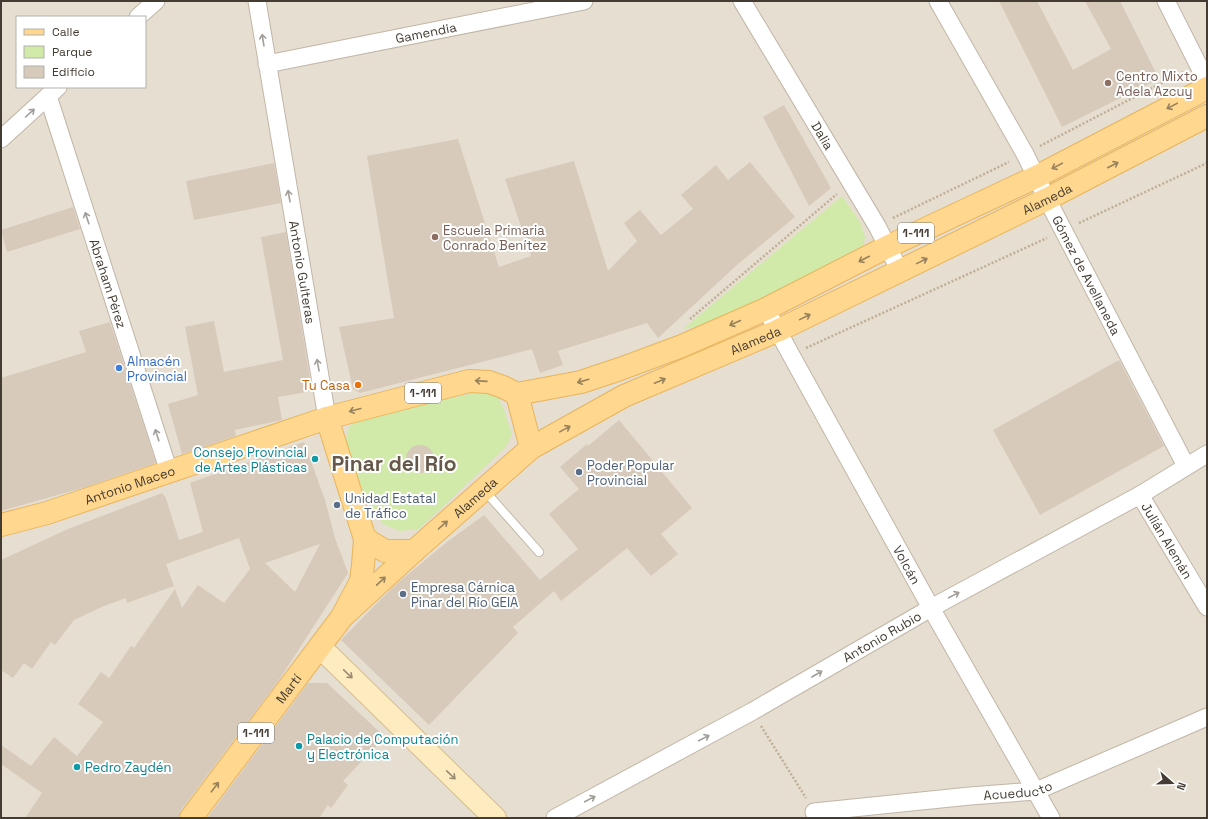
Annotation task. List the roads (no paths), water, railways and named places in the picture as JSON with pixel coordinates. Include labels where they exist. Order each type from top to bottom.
[{"type":"main road","name":"Alameda","points":[[517,394],[580,382],[620,370],[682,346],[766,309],[887,247],[1036,177],[1207,88]]},
{"type":"main road","name":"Alameda","points":[[342,617],[414,551],[531,448],[624,396],[777,331],[1047,199],[1207,116]]},
{"type":"main road","name":"1-111","points":[[327,418],[469,381],[490,382],[517,394]]},
{"type":"main road","points":[[517,394],[531,448]]},
{"type":"main road","name":"Antonio Maceo","points":[[1,525],[47,513],[327,418]]},
{"type":"main road","name":"Antonio Gulteras","points":[[327,418],[365,539],[360,581],[342,617]]},
{"type":"main road","name":"Antonio Maceo","points":[[1,542],[47,513]]},
{"type":"main road","points":[[365,539],[385,551],[414,551]]},
{"type":"main road","name":"Martí","points":[[191,818],[342,617]]},
{"type":"street","points":[[139,16],[156,1]]},
{"type":"street","name":"Antonio Gulteras","points":[[257,1],[327,418]]},
{"type":"street","name":"Gamendia","points":[[267,64],[584,1]]},
{"type":"street","name":"Dalia","points":[[742,1],[877,226],[900,271]]},
{"type":"street","name":"Gómez de Avellaneda","points":[[938,1],[1025,154],[1186,466]]},
{"type":"street","points":[[1166,1],[1207,82]]},
{"type":"street","points":[[1,139],[53,91]]},
{"type":"street","name":"Abraham Pérez","points":[[53,91],[169,472]]},
{"type":"street","name":"Volcán","points":[[766,309],[932,608],[1051,818]]},
{"type":"street","name":"Antonio Rubio","points":[[555,818],[753,711],[932,608],[1140,495],[1207,454]]},
{"type":"street","name":"Julián Alemán","points":[[1140,495],[1207,607]]},
{"type":"street","points":[[320,647],[495,818]]},
{"type":"street","name":"Acueducto","points":[[814,812],[970,796],[1036,791],[1207,717]]},
{"type":"lane","points":[[484,489],[539,552]]},
{"type":"place","name":"Centro Mixto Adela Azcuy","points":[[1108,83]]},
{"type":"place","name":"Escuela Primaria Conrado Benítez","points":[[435,237]]},
{"type":"place","name":"Almacén Provincial","points":[[119,368]]},
{"type":"place","name":"Tu Casa","points":[[358,385]]},
{"type":"place","name":"Consejo Provincial de Artes Plásticas","points":[[315,459]]},
{"type":"place","name":"Poder Popular Provincial","points":[[579,472]]},
{"type":"place","name":"Unidad Estatal de Tráfico","points":[[337,505]]},
{"type":"place","name":"Empresa Cárnica Pinar del Río GEIA","points":[[403,594]]},
{"type":"place","name":"Palacio de Computación y Electrónica","points":[[299,746]]},
{"type":"place","name":"Pedro Zaydén","points":[[77,767]]},
{"type":"district","name":"Pinar del Río","points":[[394,463]]}]
